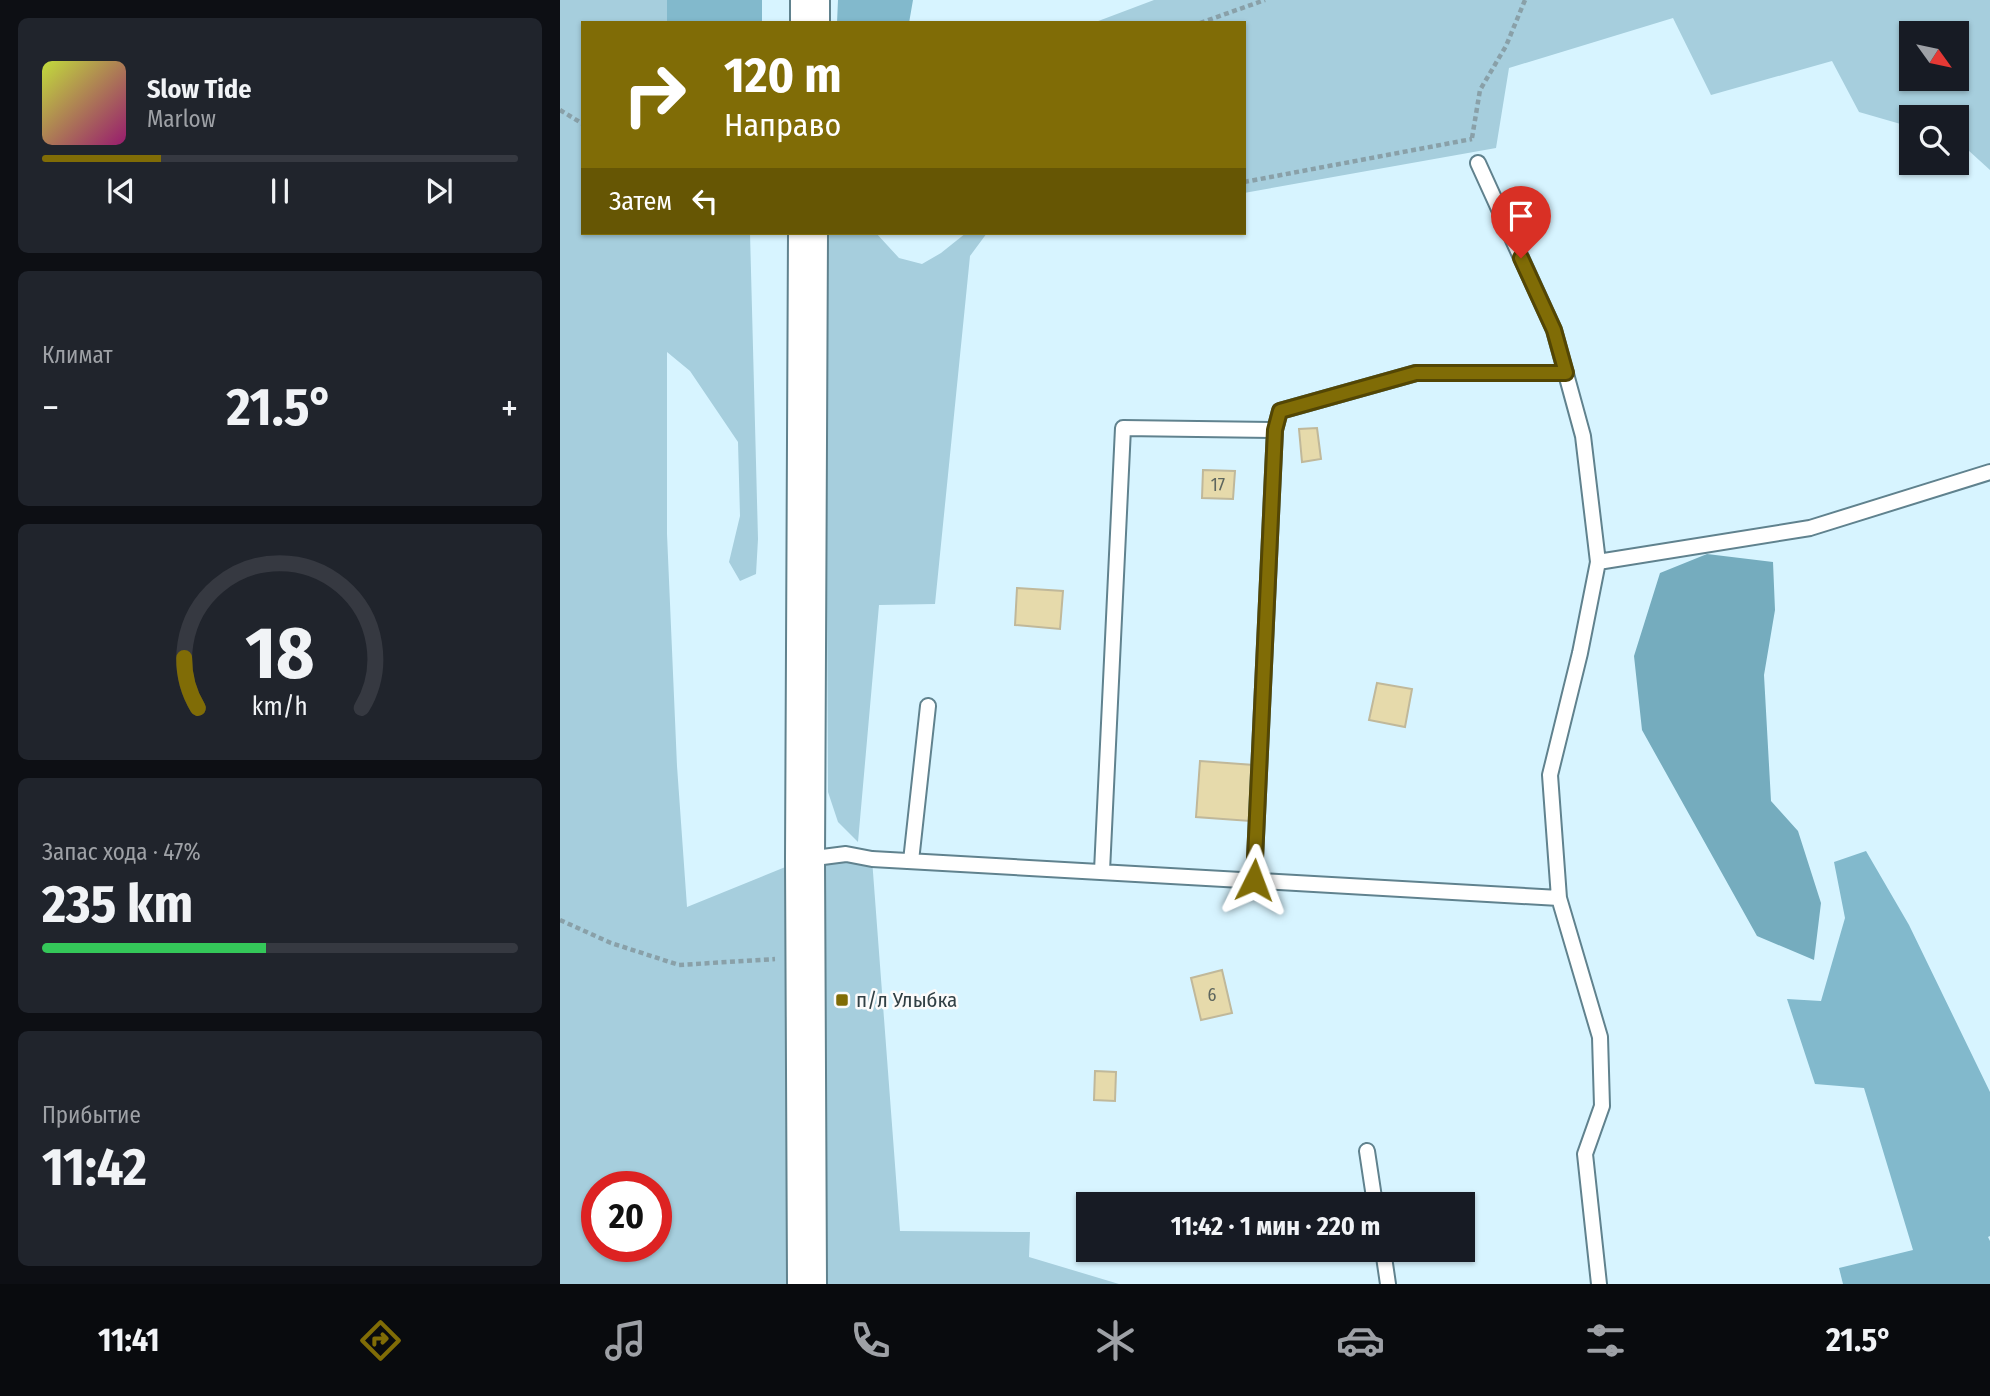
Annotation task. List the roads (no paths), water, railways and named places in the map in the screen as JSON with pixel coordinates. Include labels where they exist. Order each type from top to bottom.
[{"type":"street","points":[[810,0],[810,21]]},
{"type":"street","points":[[807,1284],[805,859],[808,235]]},
{"type":"lane","points":[[1478,163],[1554,330],[1583,436],[1598,562],[1580,653],[1550,775],[1559,898],[1600,1037],[1602,1106],[1585,1154],[1599,1284]]},
{"type":"lane","points":[[1254,880],[1275,430],[1280,411],[1416,373],[1566,373]]},
{"type":"lane","points":[[1102,871],[1123,428],[1275,430]]},
{"type":"lane","points":[[1598,562],[1810,528],[1990,472]]},
{"type":"lane","points":[[911,861],[928,706]]},
{"type":"lane","points":[[805,859],[846,854],[872,859],[1559,898]]},
{"type":"lane","points":[[1367,1151],[1373,1192]]},
{"type":"lane","points":[[1385,1262],[1388,1284]]},
{"type":"place","name":"п/л Улыбка","points":[[842,1000]]}]
